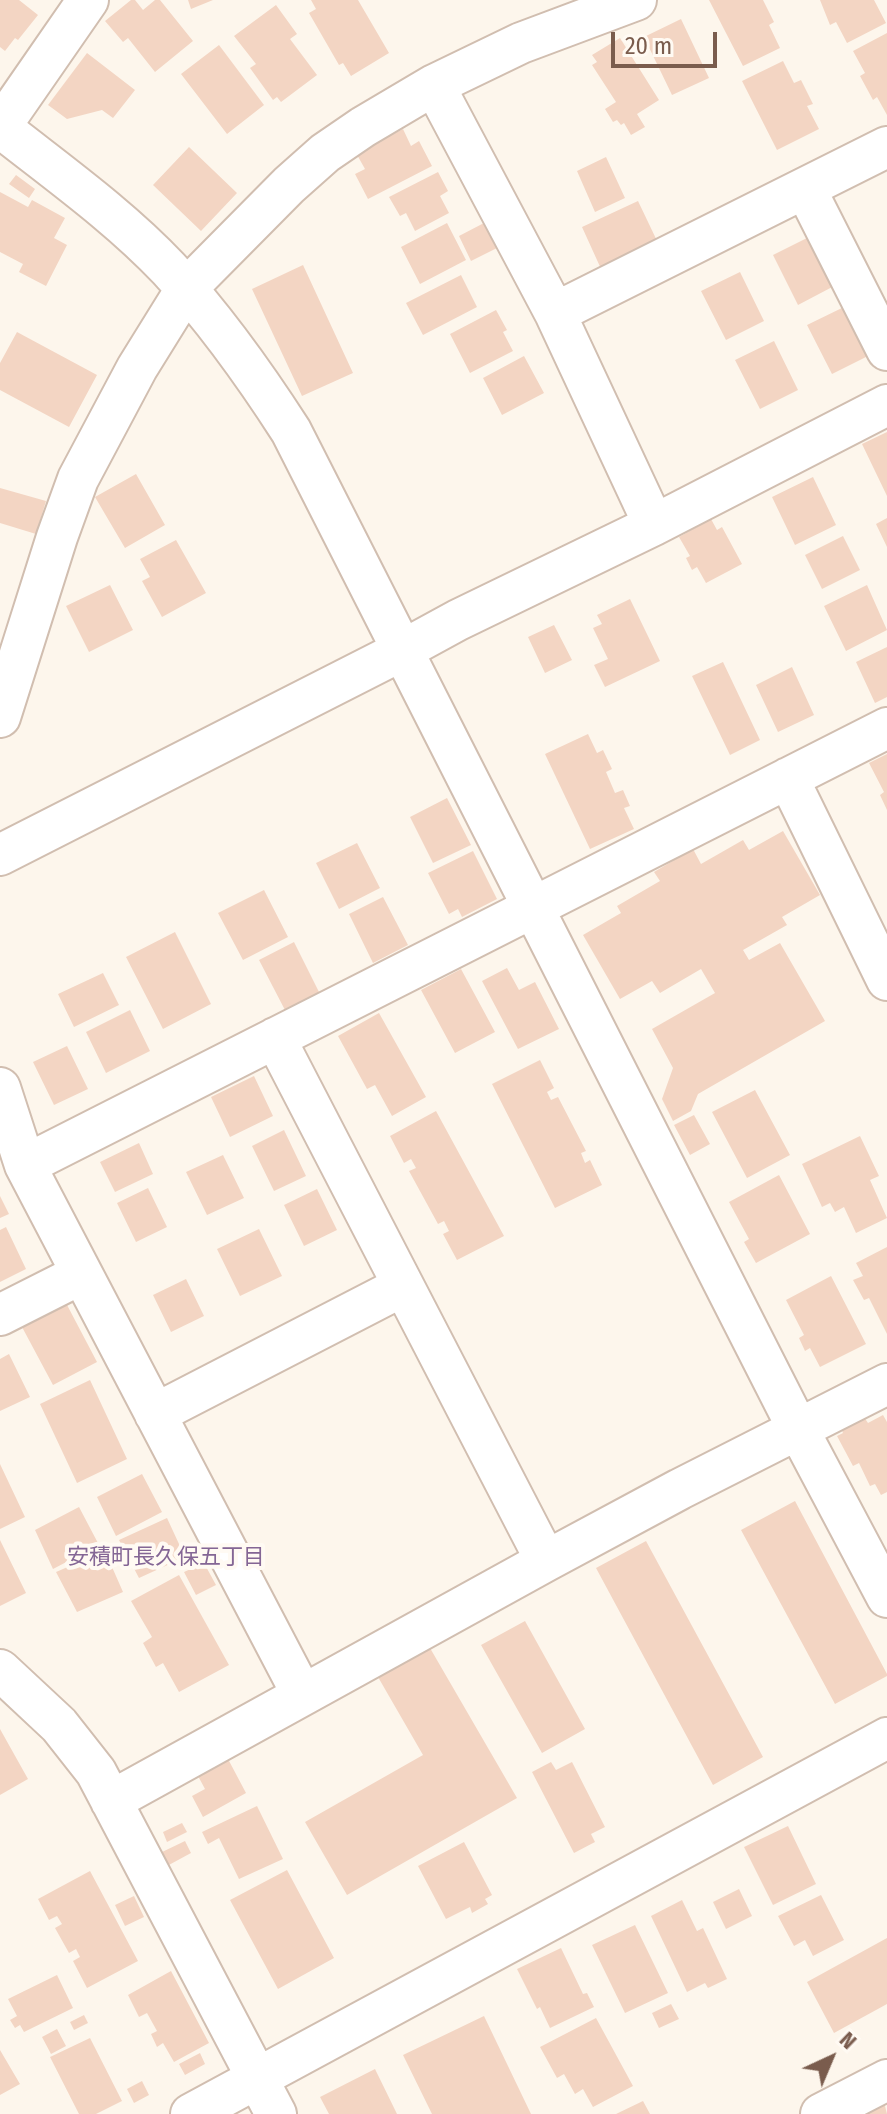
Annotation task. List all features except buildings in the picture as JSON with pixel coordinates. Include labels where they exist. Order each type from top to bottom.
[{"type":"street","points":[[88,0],[0,127],[136,238],[186,289],[237,352],[291,431],[798,1429],[887,1597]]},
{"type":"street","points":[[0,717],[78,479],[108,418],[157,332],[186,289],[254,218],[325,153],[393,107],[521,43],[636,0]]},
{"type":"street","points":[[434,85],[555,313],[654,525]]},
{"type":"street","points":[[555,313],[887,147]]},
{"type":"street","points":[[805,188],[887,350]]},
{"type":"street","points":[[0,855],[887,405]]},
{"type":"street","points":[[25,1165],[887,728]]},
{"type":"street","points":[[788,778],[887,980]]},
{"type":"street","points":[[275,1038],[546,1561]]},
{"type":"street","points":[[0,1088],[25,1165],[302,1694]]},
{"type":"street","points":[[0,1315],[81,1274]]},
{"type":"street","points":[[155,1414],[403,1286]]},
{"type":"street","points":[[111,1801],[546,1561],[887,1384]]},
{"type":"street","points":[[0,1670],[59,1725],[96,1772],[276,2114]]},
{"type":"street","points":[[191,2114],[887,1738]]},
{"type":"street","points":[[821,2114],[887,2080]]},
{"type":"district","name":"安積町長久保五丁目","points":[[166,1558]]}]
